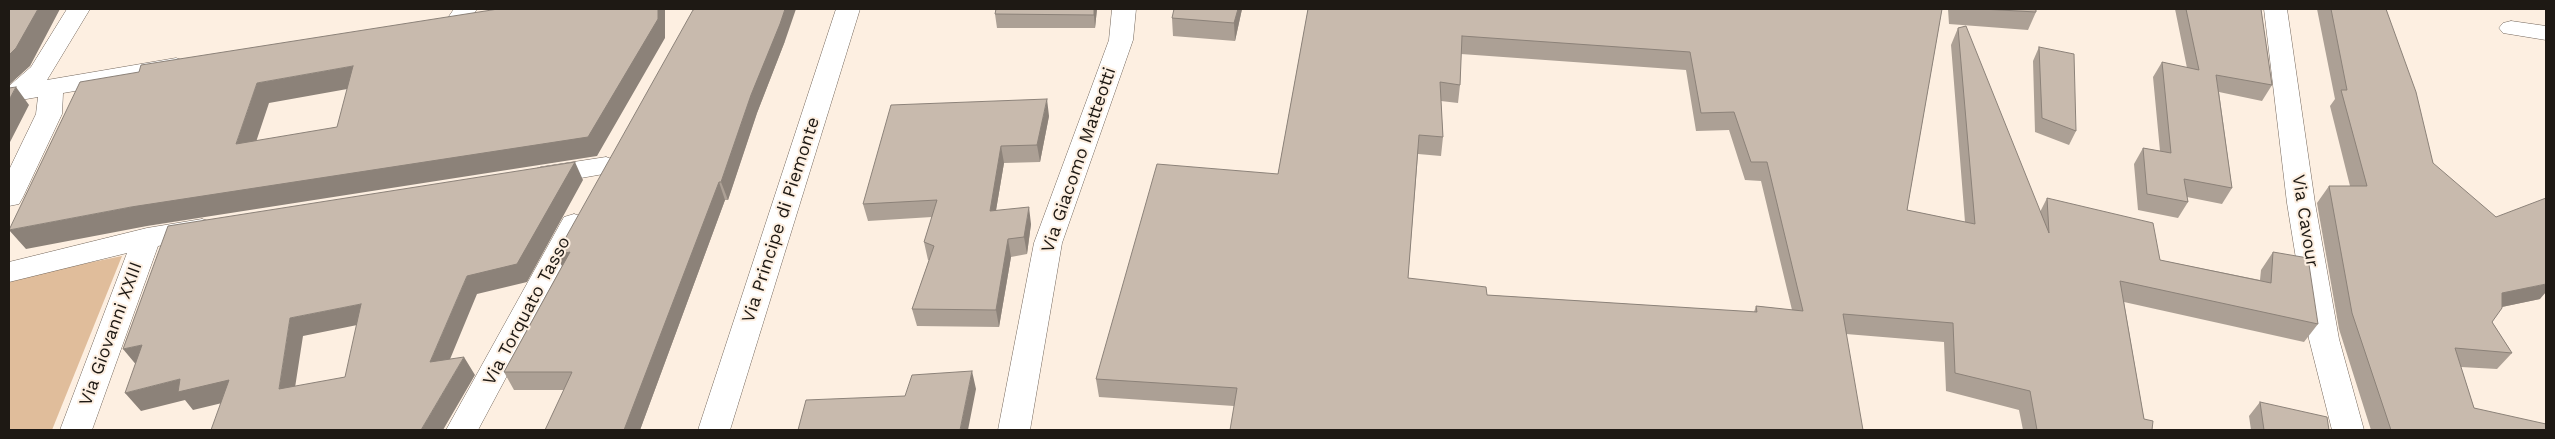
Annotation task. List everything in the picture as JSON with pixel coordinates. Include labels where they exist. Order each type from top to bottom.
[{"type":"street","points":[[14,93],[41,72],[78,9]]},
{"type":"street","name":"Via Principe di Piemonte","points":[[714,430],[848,9]]},
{"type":"street","name":"Via Giacomo Matteotti","points":[[1014,430],[1048,243],[1121,40],[1124,9]]},
{"type":"street","name":"Via Cavour","points":[[2275,9],[2301,203],[2324,339],[2348,430]]},
{"type":"street","points":[[2511,28],[2546,33]]},
{"type":"street","points":[[14,93],[197,62]]},
{"type":"street","points":[[9,197],[49,114],[51,87]]},
{"type":"street","name":"Via Torquato Tasso","points":[[462,430],[620,141]]},
{"type":"street","points":[[518,180],[606,166]]},
{"type":"street","points":[[9,272],[147,238],[225,226]]},
{"type":"street","name":"Via Giovanni XXIII","points":[[76,430],[147,238]]},
{"type":"shaded area","points":[[122,256],[52,430],[9,430],[9,279]]},
{"type":"building","points":[[9,9],[38,9],[16,48],[9,55]]},
{"type":"building","points":[[498,9],[658,9],[658,19],[588,137],[131,207],[9,230],[80,82],[139,72],[141,65]],"holes":[[[353,66],[337,127],[236,144],[257,83]]]},
{"type":"building","points":[[695,9],[785,9],[751,95],[721,182],[719,182],[624,430],[545,430],[572,372],[504,372],[570,252],[556,255]]},
{"type":"building","points":[[996,9],[1094,9],[1094,15],[995,14]]},
{"type":"building","points":[[1174,9],[1238,9],[1234,23],[1172,18]]},
{"type":"building","points":[[1308,9],[1942,9],[1907,210],[1975,224],[1958,28],[1966,26],[2049,233],[2047,198],[2153,223],[2160,260],[2271,283],[2273,252],[2308,258],[2318,324],[2120,281],[2144,419],[2153,421],[2152,430],[2037,430],[2030,391],[1955,373],[1953,323],[1843,314],[1863,430],[1230,430],[1237,388],[1096,379],[1157,164],[1278,174]],"holes":[[[1462,36],[1690,52],[1701,113],[1734,112],[1751,162],[1767,162],[1803,311],[1756,306],[1757,312],[1487,295],[1486,287],[1408,278],[1419,135],[1443,137],[1440,82],[1460,85]]]},
{"type":"building","points":[[1982,9],[2036,9],[2036,12]]},
{"type":"building","points":[[2186,9],[2261,9],[2272,85],[2216,75],[2232,188],[2184,179],[2188,202],[2147,194],[2143,148],[2171,153],[2162,62],[2199,70]]},
{"type":"building","points":[[2331,9],[2386,9],[2416,92],[2433,163],[2496,217],[2546,198],[2546,284],[2502,293],[2502,308],[2492,322],[2512,353],[2455,348],[2474,408],[2546,424],[2546,430],[2391,430],[2352,313],[2329,186],[2367,186],[2341,90],[2347,90]]},
{"type":"building","points":[[2039,47],[2074,54],[2076,131],[2042,118]]},
{"type":"building","points":[[16,87],[9,100],[9,88]]},
{"type":"building","points":[[1047,99],[1037,145],[1001,146],[990,211],[1029,207],[1024,237],[1008,239],[996,310],[912,309],[934,246],[924,242],[937,200],[863,204],[891,105]]},
{"type":"building","points":[[575,162],[517,264],[467,276],[430,362],[464,357],[421,430],[211,430],[229,380],[178,392],[180,379],[125,393],[142,345],[123,349],[168,226]],"holes":[[[361,304],[345,377],[279,389],[290,318]]]},
{"type":"building","points":[[972,371],[960,430],[798,430],[806,400],[905,396],[912,375]]},
{"type":"building","points":[[2260,402],[2327,417],[2329,430],[2264,430]]}]
